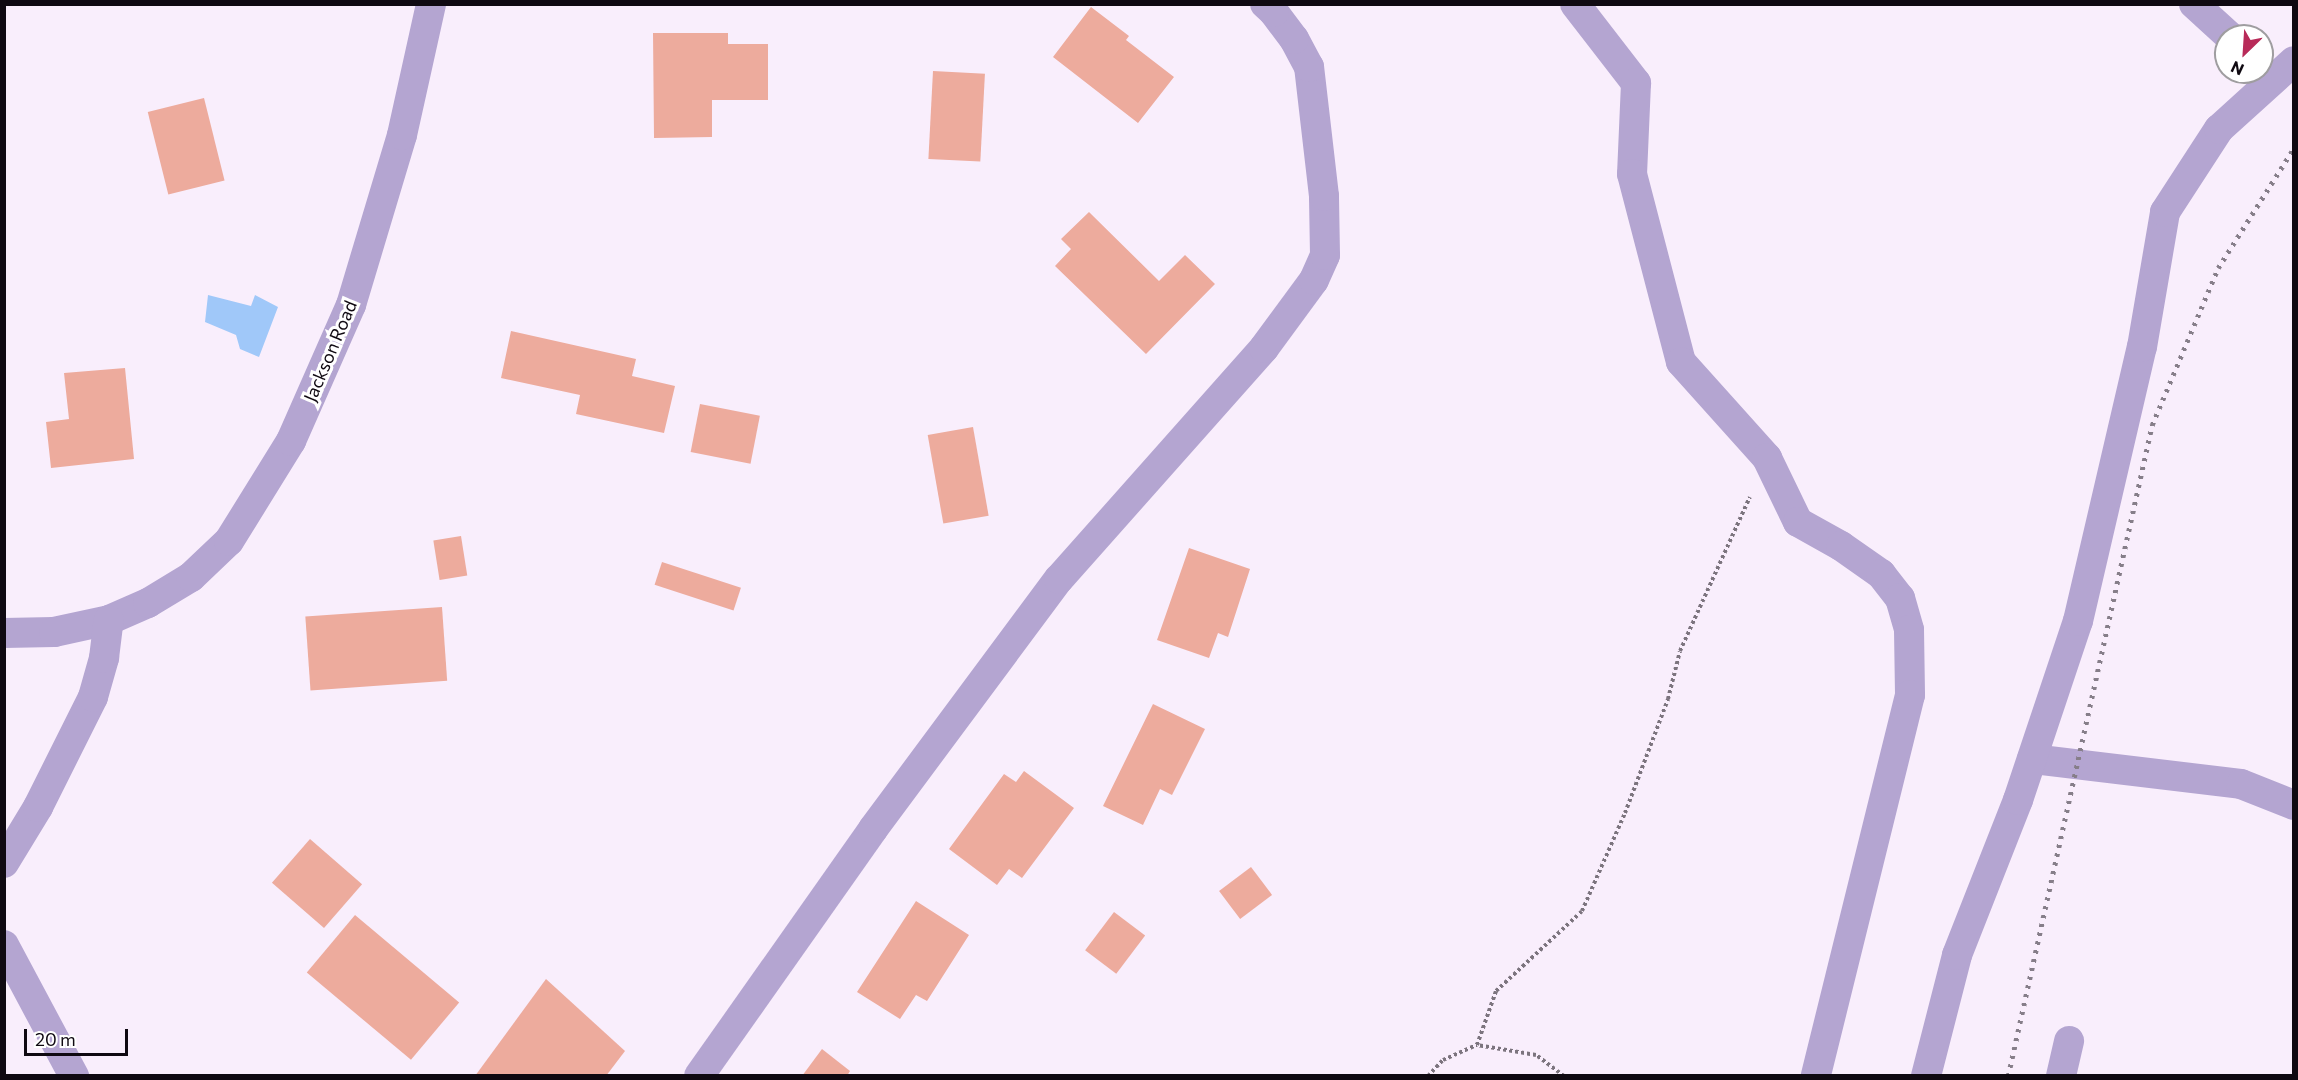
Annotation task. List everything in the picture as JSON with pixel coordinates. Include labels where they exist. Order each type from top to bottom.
[{"type":"street","name":"Jackson Road","points":[[4,633],[54,632],[109,620],[148,603],[191,577],[229,542],[291,441],[351,305],[402,135],[431,4]]},
{"type":"street","points":[[699,1076],[873,829],[1059,579],[1264,348],[1314,280],[1324,255],[1324,196],[1309,67],[1287,30],[1266,4]]},
{"type":"street","points":[[1575,4],[1636,83],[1632,174],[1681,362],[1767,458],[1798,522],[1841,546],[1881,574],[1900,598],[1909,630],[1910,695],[1816,1076]]},
{"type":"street","points":[[2194,4],[2216,24]]},
{"type":"street","points":[[1926,1076],[1957,955],[2032,759],[2078,621],[2142,347],[2165,212],[2219,129],[2282,70]]},
{"type":"street","points":[[4,863],[38,807],[93,697],[104,658],[109,620]]},
{"type":"street","points":[[2032,759],[2241,784],[2294,805]]},
{"type":"street","points":[[4,945],[74,1076]]},
{"type":"street","points":[[2061,1076],[2069,1041]]},
{"type":"path","points":[[1477,1045],[1497,991],[1582,911],[1625,813],[1668,699],[1680,651],[1767,458]]},
{"type":"path","points":[[1428,1076],[1443,1060],[1477,1045],[1536,1055],[1564,1076]]},
{"type":"water","points":[[208,295],[251,306],[255,295],[278,307],[259,357],[240,349],[236,335],[205,322]]},
{"type":"building","points":[[1091,7],[1129,36],[1126,40],[1174,77],[1138,123],[1053,57]]},
{"type":"building","points":[[653,33],[728,33],[728,44],[768,44],[768,100],[712,100],[712,137],[654,138]]},
{"type":"building","points":[[933,71],[985,74],[980,162],[928,159]]},
{"type":"building","points":[[204,98],[225,180],[168,195],[148,112]]},
{"type":"building","points":[[1089,212],[1159,281],[1185,255],[1215,284],[1146,354],[1055,266],[1071,249],[1061,239]]},
{"type":"building","points":[[511,331],[636,359],[632,376],[675,386],[664,433],[576,414],[580,395],[501,378]]},
{"type":"building","points":[[125,368],[134,459],[51,468],[46,422],[69,419],[64,373]]},
{"type":"building","points":[[700,404],[760,416],[751,464],[691,452]]},
{"type":"building","points":[[973,427],[989,516],[943,524],[928,435]]},
{"type":"building","points":[[461,536],[467,576],[440,580],[433,540]]},
{"type":"building","points":[[1189,548],[1250,569],[1228,637],[1218,633],[1209,658],[1157,640]]},
{"type":"building","points":[[662,562],[741,588],[734,610],[655,585]]},
{"type":"building","points":[[442,607],[447,681],[310,690],[305,617]]},
{"type":"building","points":[[1153,704],[1205,729],[1172,795],[1160,789],[1143,825],[1103,806]]},
{"type":"building","points":[[1024,771],[1074,808],[1022,878],[1009,869],[997,885],[949,849],[1004,774],[1016,782]]},
{"type":"building","points":[[310,839],[362,884],[324,928],[272,883]]},
{"type":"building","points":[[1251,867],[1272,895],[1240,919],[1219,891]]},
{"type":"building","points":[[916,901],[969,935],[927,1001],[916,995],[900,1019],[857,992]]},
{"type":"building","points":[[1114,912],[1145,935],[1116,974],[1085,950]]},
{"type":"building","points":[[355,915],[459,1002],[411,1060],[307,972]]},
{"type":"building","points":[[546,979],[625,1051],[606,1076],[475,1076]]},
{"type":"building","points":[[822,1049],[850,1071],[847,1076],[802,1076]]},
{"type":"railway","points":[[2008,1076],[2152,425],[2218,268],[2294,148]]}]
